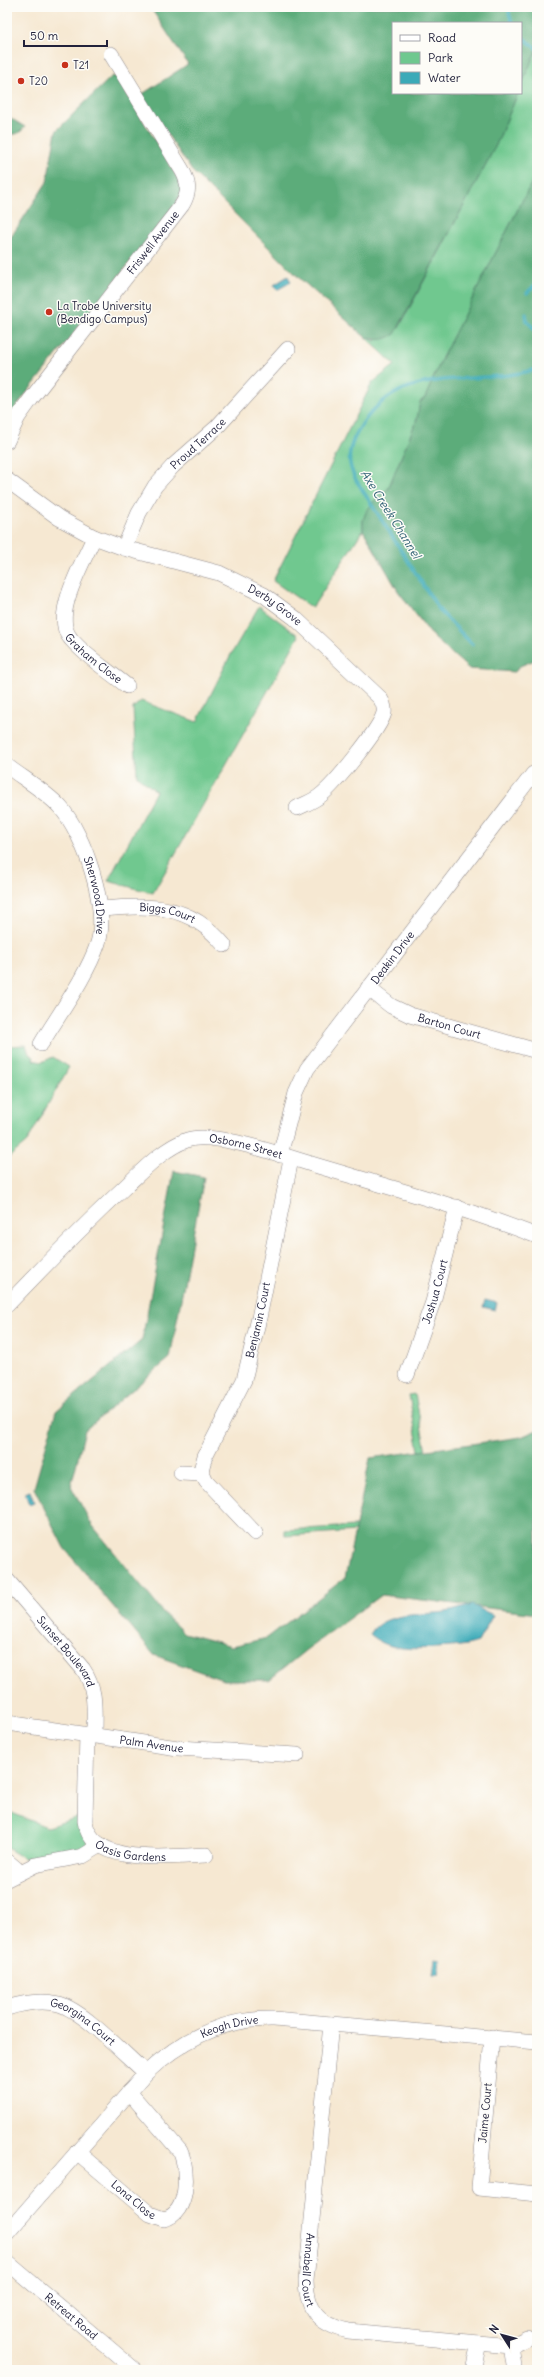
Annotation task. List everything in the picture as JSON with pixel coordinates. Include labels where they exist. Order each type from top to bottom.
[{"type":"street","name":"Friswell Avenue","points":[[7,441],[13,422],[182,205],[188,192],[188,185],[182,170],[111,54]]},
{"type":"street","name":"Proud Terrace","points":[[124,548],[139,513],[156,486],[173,466],[217,427],[288,349]]},
{"type":"street","name":"Derby Grove","points":[[10,480],[59,518],[94,537],[124,548],[219,573],[264,595],[295,618],[380,698],[384,706],[384,712],[374,732],[330,787],[312,802],[296,808]]},
{"type":"street","name":"Graham Close","points":[[94,537],[67,599],[63,622],[71,640],[127,686]]},
{"type":"street","name":"Sherwood Drive","points":[[7,766],[52,800],[69,818],[82,841],[101,909],[101,931],[90,961],[41,1044]]},
{"type":"street","name":"Deakin Drive","points":[[285,1157],[300,1081],[307,1068],[533,774]]},
{"type":"street","name":"Biggs Court","points":[[101,909],[157,907],[172,910],[208,929],[224,945]]},
{"type":"street","name":"Barton Court","points":[[368,988],[391,1006],[410,1015],[537,1051]]},
{"type":"street","name":"Osborne Street","points":[[7,1305],[105,1205],[148,1166],[176,1146],[188,1140],[212,1138],[285,1157],[457,1207],[537,1236]]},
{"type":"street","name":"Benjamin Court","points":[[201,1474],[205,1456],[244,1380],[259,1318],[285,1157]]},
{"type":"street","name":"Joshua Court","points":[[406,1375],[432,1302],[457,1207]]},
{"type":"street","points":[[181,1473],[201,1474],[255,1533]]},
{"type":"street","name":"Sunset Boulevard","points":[[7,1580],[83,1669],[91,1682],[94,1690],[91,1735]]},
{"type":"street","name":"Palm Avenue","points":[[7,1723],[178,1748],[297,1755]]},
{"type":"street","name":"Oasis Gardens","points":[[91,1735],[85,1821],[89,1834],[101,1845],[113,1852],[131,1856],[206,1855]]},
{"type":"street","points":[[7,1861],[13,1875],[35,1865],[83,1856],[101,1845]]},
{"type":"street","name":"Georgina Court","points":[[7,2008],[41,2002],[69,2008],[146,2072]]},
{"type":"street","name":"Keogh Drive","points":[[7,2233],[146,2072],[172,2051],[193,2038],[234,2022],[253,2018],[274,2018],[537,2042]]},
{"type":"street","name":"Annabell Court","points":[[331,2024],[306,2281],[310,2304],[321,2319],[331,2325],[348,2331],[511,2346]]},
{"type":"street","name":"Jaime Court","points":[[492,2037],[478,2188],[537,2194]]},
{"type":"street","name":"Lona Close","points":[[77,2152],[150,2214],[164,2219],[176,2214],[182,2200],[186,2170],[184,2160],[180,2151],[129,2092]]},
{"type":"street","name":"Retreat Road","points":[[7,2262],[135,2370]]},
{"type":"street","points":[[514,2364],[511,2346],[527,2338]]},
{"type":"street","points":[[473,2370],[479,2343]]},
{"type":"green space","points":[[150,7],[537,7],[537,48],[522,84],[522,22],[392,22],[392,94],[518,94],[496,145],[395,334],[380,340],[364,336],[297,276],[192,171],[141,95],[188,64]]},
{"type":"green space","points":[[537,48],[537,172],[442,358],[425,398],[420,402],[417,419],[388,489],[374,501],[363,520],[363,530],[312,608],[273,581],[372,383],[395,365],[364,336],[375,341],[399,328],[496,145],[518,94],[522,94],[522,84]]},
{"type":"green space","points":[[112,76],[117,77],[179,180],[182,193],[173,208],[7,418],[7,243],[47,182],[56,131]]},
{"type":"green space","points":[[7,116],[25,127],[18,133],[7,133]]},
{"type":"green space","points":[[537,172],[537,659],[520,666],[515,672],[469,669],[433,637],[398,591],[363,530],[363,520],[366,512],[374,501],[388,489],[417,419],[420,402],[425,398],[442,358]]},
{"type":"green space","points":[[259,606],[299,636],[153,893],[108,881],[156,791],[137,776],[133,708],[141,701],[197,722],[229,658]]},
{"type":"green space","points":[[26,1045],[29,1054],[34,1057],[33,1060],[42,1062],[53,1057],[69,1067],[27,1142],[7,1159],[7,1046]]},
{"type":"green space","points":[[174,1171],[204,1177],[170,1358],[85,1430],[71,1486],[92,1525],[166,1616],[184,1633],[232,1646],[267,1638],[345,1578],[370,1458],[521,1437],[537,1430],[537,1614],[381,1595],[306,1650],[269,1680],[223,1680],[154,1655],[64,1548],[34,1488],[56,1411],[142,1340]]},
{"type":"green space","points":[[415,1394],[426,1451],[419,1451],[409,1395]]},
{"type":"green space","points":[[356,1526],[355,1531],[285,1536],[285,1530]]},
{"type":"green space","points":[[7,1811],[47,1827],[79,1817],[88,1840],[84,1848],[72,1853],[25,1859],[7,1848]]},
{"type":"water","points":[[288,276],[291,282],[277,290],[274,285]]},
{"type":"water","points":[[485,1300],[497,1303],[495,1310],[483,1307]]},
{"type":"water","points":[[30,1491],[34,1502],[29,1504],[25,1493]]},
{"type":"water","points":[[472,1605],[493,1615],[478,1642],[472,1644],[435,1648],[401,1648],[385,1644],[370,1635],[375,1628],[392,1618],[436,1613]]},
{"type":"water","points":[[435,1959],[441,1960],[439,1974],[433,1974]]},
{"type":"waterway","name":"Axe Creek Channel","points":[[510,7],[509,13],[512,22]]},
{"type":"waterway","name":"Axe Creek Channel","points":[[522,37],[537,49]]},
{"type":"waterway","name":"Axe Creek Channel","points":[[527,293],[537,283]]},
{"type":"waterway","name":"Axe Creek Channel","points":[[526,314],[527,321],[537,332]]},
{"type":"waterway","name":"Axe Creek Channel","points":[[472,644],[440,611],[356,480],[351,467],[350,449],[358,431],[375,408],[394,394],[416,385],[438,380],[487,377],[537,369]]},
{"type":"place","name":"T21","points":[[65,65]]},
{"type":"place","name":"T20","points":[[21,81]]},
{"type":"place","name":"La Trobe University (Bendigo Campus)","points":[[49,312]]}]
